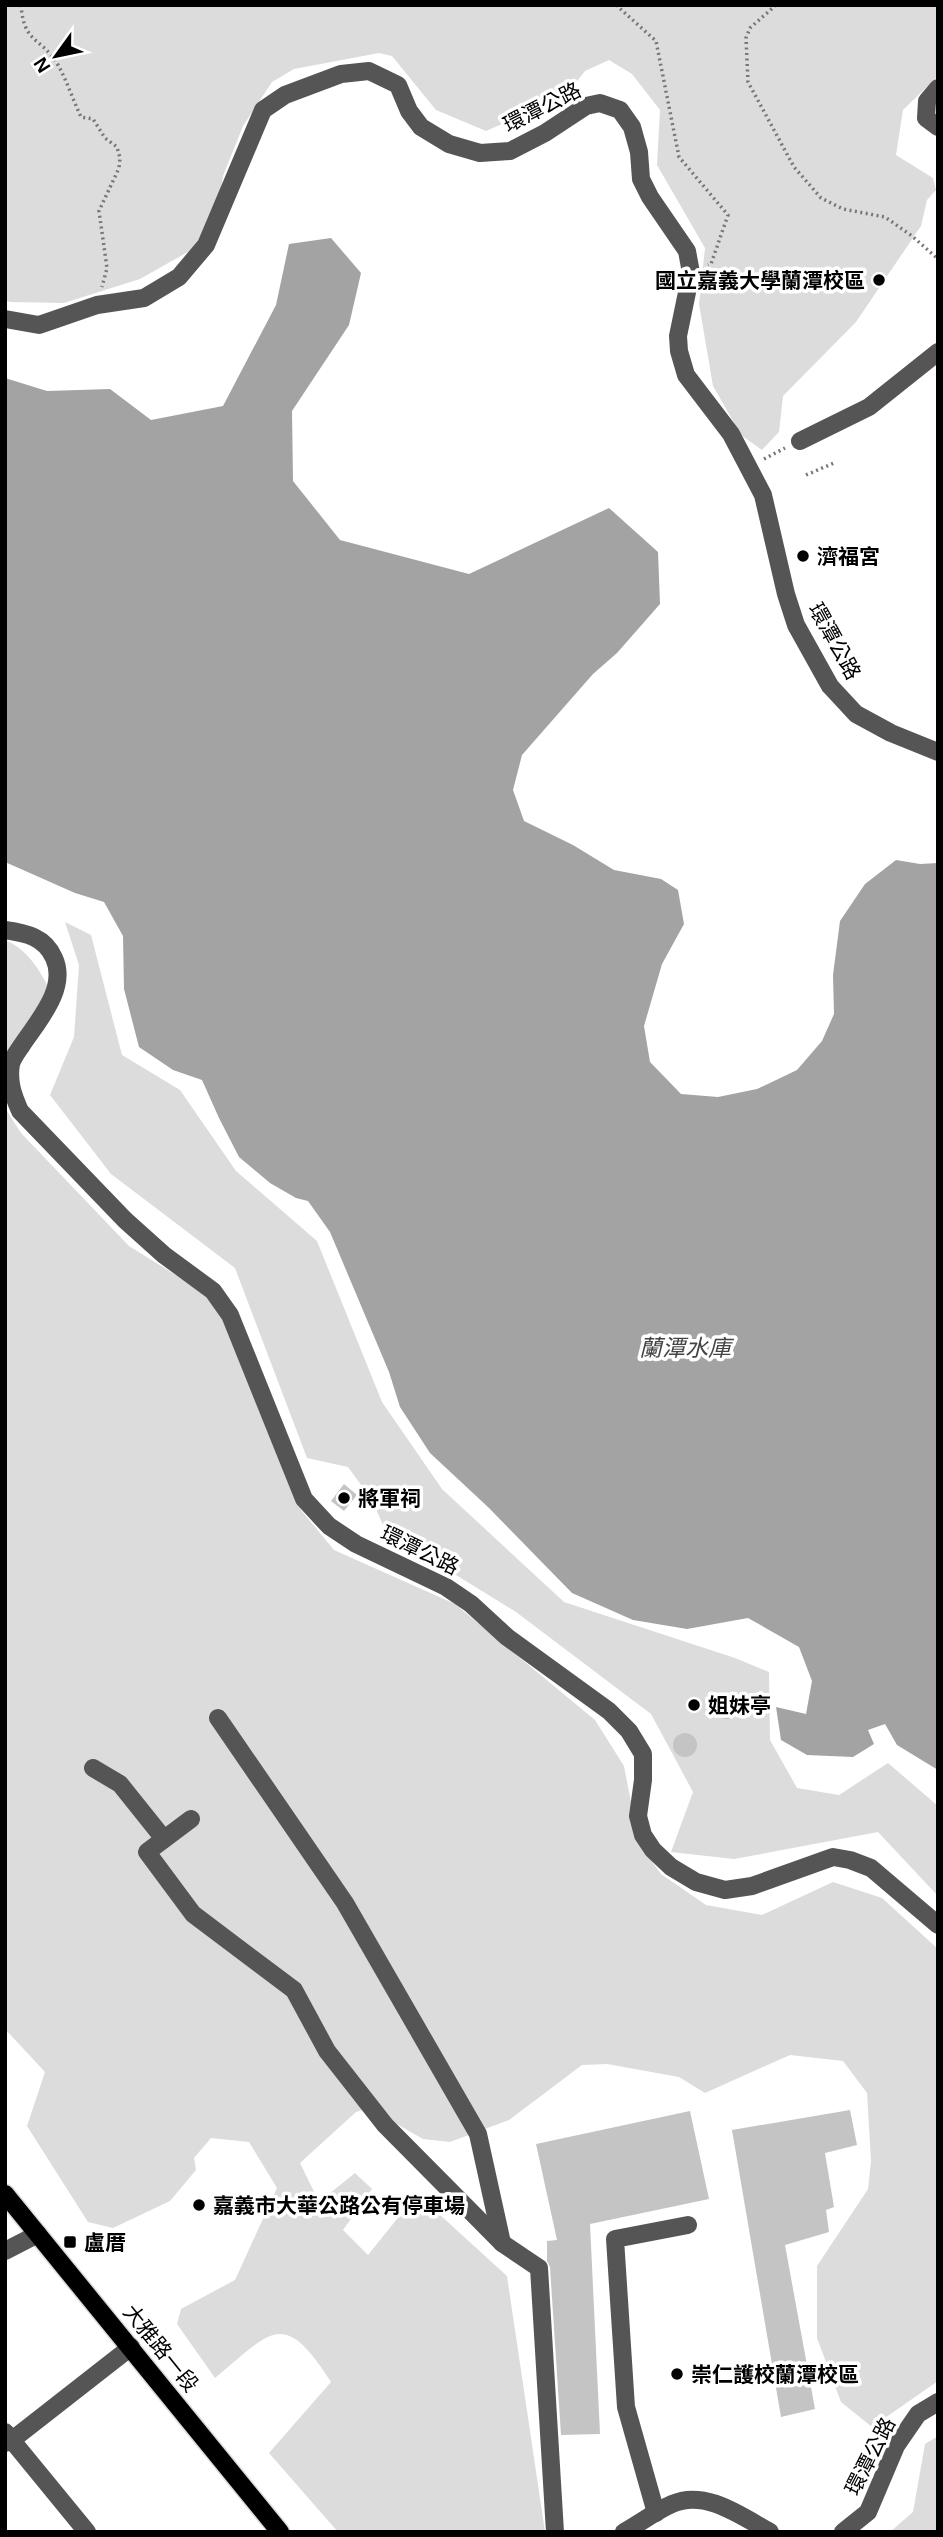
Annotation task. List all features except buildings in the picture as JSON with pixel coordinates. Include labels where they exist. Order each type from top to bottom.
[{"type":"main road","name":"大雅路一段","points":[[5,2194],[280,2532]]},
{"type":"street","name":"環潭公路","points":[[5,318],[39,325],[97,305],[144,298],[179,277],[206,246],[262,110],[285,95],[341,74],[369,71],[398,85],[409,111],[421,127],[449,144],[480,153],[510,151],[545,134],[579,110],[600,103],[621,110],[632,127],[639,152],[641,178],[649,197],[687,251],[691,273],[678,337],[686,375],[732,434],[763,495],[796,625],[830,686],[856,714],[891,733],[938,752]]},
{"type":"street","points":[[938,88],[927,101],[926,118],[938,127]]},
{"type":"street","points":[[800,441],[869,407],[938,352]]},
{"type":"street","name":"環潭公路","points":[[5,930],[34,936],[50,948],[57,965],[58,980],[49,1004],[12,1061],[10,1091],[20,1111],[125,1220],[164,1255],[214,1291],[230,1315],[303,1499],[329,1526],[356,1544],[446,1587],[471,1604],[507,1637],[609,1711],[629,1731],[643,1754],[638,1816],[643,1835],[653,1850],[671,1867],[696,1882],[725,1890],[751,1886],[833,1857],[850,1860],[871,1868],[938,1926]]},
{"type":"street","points":[[218,1718],[345,1903],[478,2134],[502,2243]]},
{"type":"street","points":[[93,1768],[120,1784],[164,1839]]},
{"type":"street","points":[[191,1819],[147,1852],[193,1914],[294,1990],[327,2051],[385,2125],[502,2243],[538,2268],[555,2532]]},
{"type":"street","points":[[656,2513],[625,2407],[615,2239],[688,2225]]},
{"type":"street","points":[[5,2251],[38,2234]]},
{"type":"street","points":[[88,2532],[8,2438],[131,2347]]},
{"type":"street","name":"環潭公路","points":[[843,2532],[868,2512],[896,2446],[918,2414],[938,2402]]},
{"type":"street","points":[[624,2532],[674,2502],[700,2499],[770,2532]]},
{"type":"path","points":[[21,5],[23,25],[58,64],[81,117],[93,119],[106,138],[117,147],[119,168],[99,211],[107,268]]},
{"type":"path","points":[[616,5],[656,41],[679,157],[728,215],[711,264]]},
{"type":"path","points":[[776,5],[750,28],[746,38],[748,82],[794,167],[821,198],[843,209],[885,217],[938,259]]},
{"type":"path","points":[[749,466],[800,441]]},
{"type":"path","points":[[806,475],[834,463]]},
{"type":"shaded area","points":[[5,5],[938,5],[938,76],[903,110],[896,155],[933,178],[936,190],[927,200],[921,226],[856,322],[783,396],[779,432],[762,450],[741,435],[713,386],[699,304],[705,248],[657,165],[660,110],[632,74],[609,60],[585,71],[560,103],[539,116],[511,120],[486,131],[436,110],[392,56],[379,53],[294,69],[272,82],[243,126],[223,176],[216,218],[193,249],[140,279],[64,303],[10,302],[5,300]]},
{"type":"shaded area","points":[[65,922],[91,935],[122,1055],[180,1090],[236,1171],[317,1241],[382,1402],[442,1489],[564,1602],[735,1658],[769,1672],[770,1740],[797,1788],[839,1795],[888,1763],[938,1806],[938,1896],[878,1832],[734,1859],[671,1852],[693,1792],[651,1714],[516,1612],[386,1532],[372,1500],[348,1467],[307,1458],[235,1268],[111,1174],[50,1095],[74,1037],[79,965]]},
{"type":"shaded area","points":[[5,940],[20,949],[32,961],[50,991],[5,1060]]},
{"type":"shaded area","points":[[5,1096],[7,1111],[21,1133],[129,1246],[211,1297],[245,1355],[301,1510],[334,1550],[455,1604],[595,1720],[624,1766],[639,1844],[661,1874],[706,1905],[762,1915],[833,1882],[882,1898],[938,1949],[938,2381],[872,2427],[841,2402],[817,2338],[817,2266],[868,2189],[871,2161],[867,2093],[843,2061],[790,2055],[705,2093],[679,2077],[607,2064],[582,2065],[509,2120],[450,2142],[423,2139],[369,2108],[356,2112],[300,2163],[319,2202],[355,2173],[372,2189],[343,2230],[368,2255],[417,2194],[507,2276],[545,2532],[338,2532],[269,2453],[331,2382],[315,2358],[301,2343],[288,2335],[276,2334],[250,2348],[215,2378],[177,2324],[181,2309],[235,2280],[277,2188],[249,2142],[211,2138],[194,2158],[196,2170],[170,2201],[113,2228],[88,2222],[27,2126],[45,2072],[5,2029]]},
{"type":"shaded area","points":[[938,2436],[938,2532],[890,2532],[913,2512],[925,2444]]},
{"type":"water","name":"蘭潭水庫","points":[[331,238],[361,273],[349,325],[292,411],[293,481],[340,540],[469,574],[609,508],[658,552],[660,604],[617,653],[593,674],[522,755],[513,790],[524,821],[573,845],[614,870],[661,879],[678,890],[684,924],[662,964],[644,1026],[650,1062],[681,1094],[718,1097],[757,1089],[797,1070],[822,1041],[834,1014],[833,975],[840,921],[865,884],[896,860],[920,864],[938,863],[938,1770],[897,1745],[885,1724],[868,1730],[874,1744],[853,1757],[807,1755],[781,1740],[776,1707],[806,1714],[812,1681],[799,1647],[748,1618],[687,1629],[633,1620],[572,1593],[489,1508],[430,1453],[400,1407],[389,1372],[330,1232],[308,1201],[296,1198],[270,1183],[239,1157],[202,1080],[173,1070],[139,1047],[124,989],[123,936],[104,902],[75,893],[5,862],[5,378],[47,391],[110,389],[151,420],[223,406],[276,305],[289,244]]},
{"type":"place","name":"國立嘉義大學蘭潭校區","points":[[879,280]]},
{"type":"place","name":"濟福宮","points":[[803,556]]},
{"type":"place","name":"將軍祠","points":[[344,1498]]},
{"type":"place","name":"姐妹亭","points":[[694,1705]]},
{"type":"place","name":"嘉義市大華公路公有停車場","points":[[199,2205]]},
{"type":"place","name":"盧厝","points":[[70,2242]]},
{"type":"place","name":"崇仁護校蘭潭校區","points":[[677,2374]]}]
